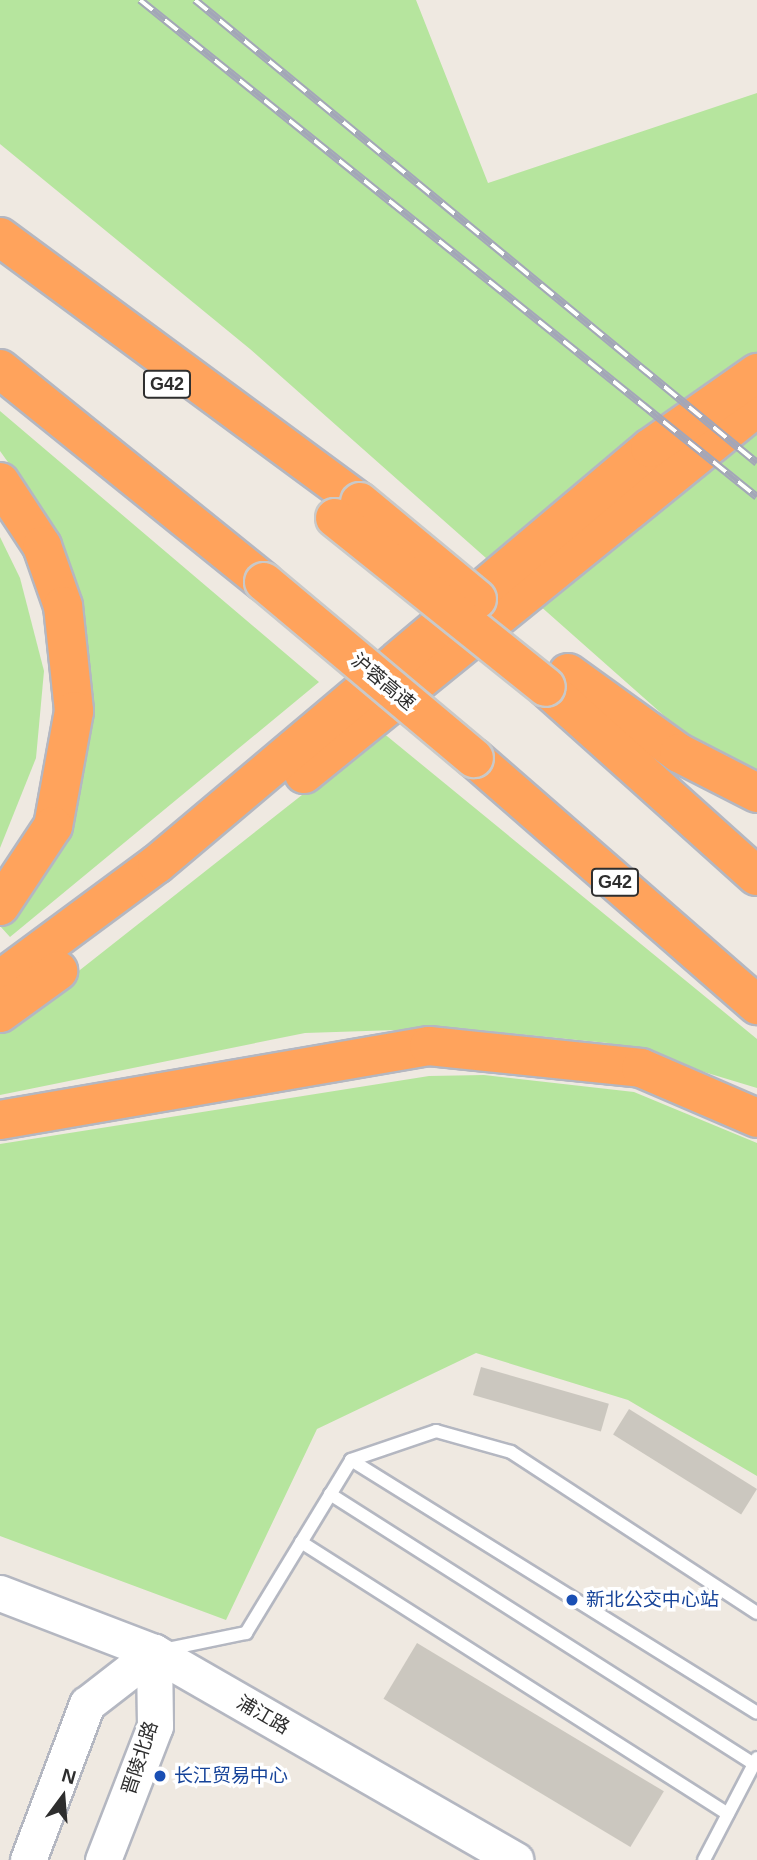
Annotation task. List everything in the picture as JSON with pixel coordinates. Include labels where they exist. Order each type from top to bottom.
[{"type":"highway","points":[[0,237],[348,510]]},
{"type":"highway","name":"G42","points":[[0,250],[348,510],[557,680],[757,876]]},
{"type":"highway","name":"沪蓉高速","points":[[0,369],[264,582],[474,758],[757,1005]]},
{"type":"highway","points":[[0,980],[157,864],[650,448],[757,373]]},
{"type":"highway","points":[[0,1013],[757,407]]},
{"type":"highway","points":[[0,482],[41,546],[63,606],[74,711],[52,825],[0,906]]},
{"type":"highway","points":[[557,680],[679,753],[757,793]]},
{"type":"highway","points":[[0,1120],[429,1046],[640,1068],[757,1118]]},
{"type":"street","name":"浦江路","points":[[0,1593],[153,1651],[515,1860]]},
{"type":"street","points":[[28,1860],[88,1704],[153,1651]]},
{"type":"street","name":"晋陵北路","points":[[103,1860],[155,1726],[153,1651]]},
{"type":"lane","points":[[153,1651],[247,1633],[351,1460],[436,1431],[511,1452],[757,1613]]},
{"type":"lane","points":[[351,1460],[757,1713]]},
{"type":"lane","points":[[330,1494],[755,1761],[704,1860]]},
{"type":"lane","points":[[301,1542],[728,1814]]},
{"type":"green space","points":[[0,0],[416,0],[488,183],[757,93],[757,798],[250,349],[0,144]]},
{"type":"green space","points":[[0,411],[319,682],[10,937],[0,926],[56,851],[77,604],[45,514],[0,451]]},
{"type":"green space","points":[[0,537],[20,578],[44,671],[36,758],[0,848]]},
{"type":"green space","points":[[382,732],[757,1039],[757,1088],[608,1043],[458,1028],[305,1033],[0,1095],[0,1033]]},
{"type":"green space","points":[[484,1075],[634,1092],[757,1143],[757,1476],[628,1400],[476,1353],[317,1429],[226,1620],[0,1536],[0,1144],[429,1076]]},
{"type":"building","points":[[481,1367],[609,1404],[601,1432],[473,1395]]},
{"type":"building","points":[[629,1409],[757,1489],[741,1514],[613,1434]]},
{"type":"building","points":[[417,1643],[664,1791],[630,1847],[384,1699]]},
{"type":"railway","points":[[140,0],[757,497]]},
{"type":"railway","points":[[195,0],[757,463]]},
{"type":"place","name":"新北公交中心站","points":[[572,1600]]},
{"type":"place","name":"长江贸易中心","points":[[160,1776]]}]
